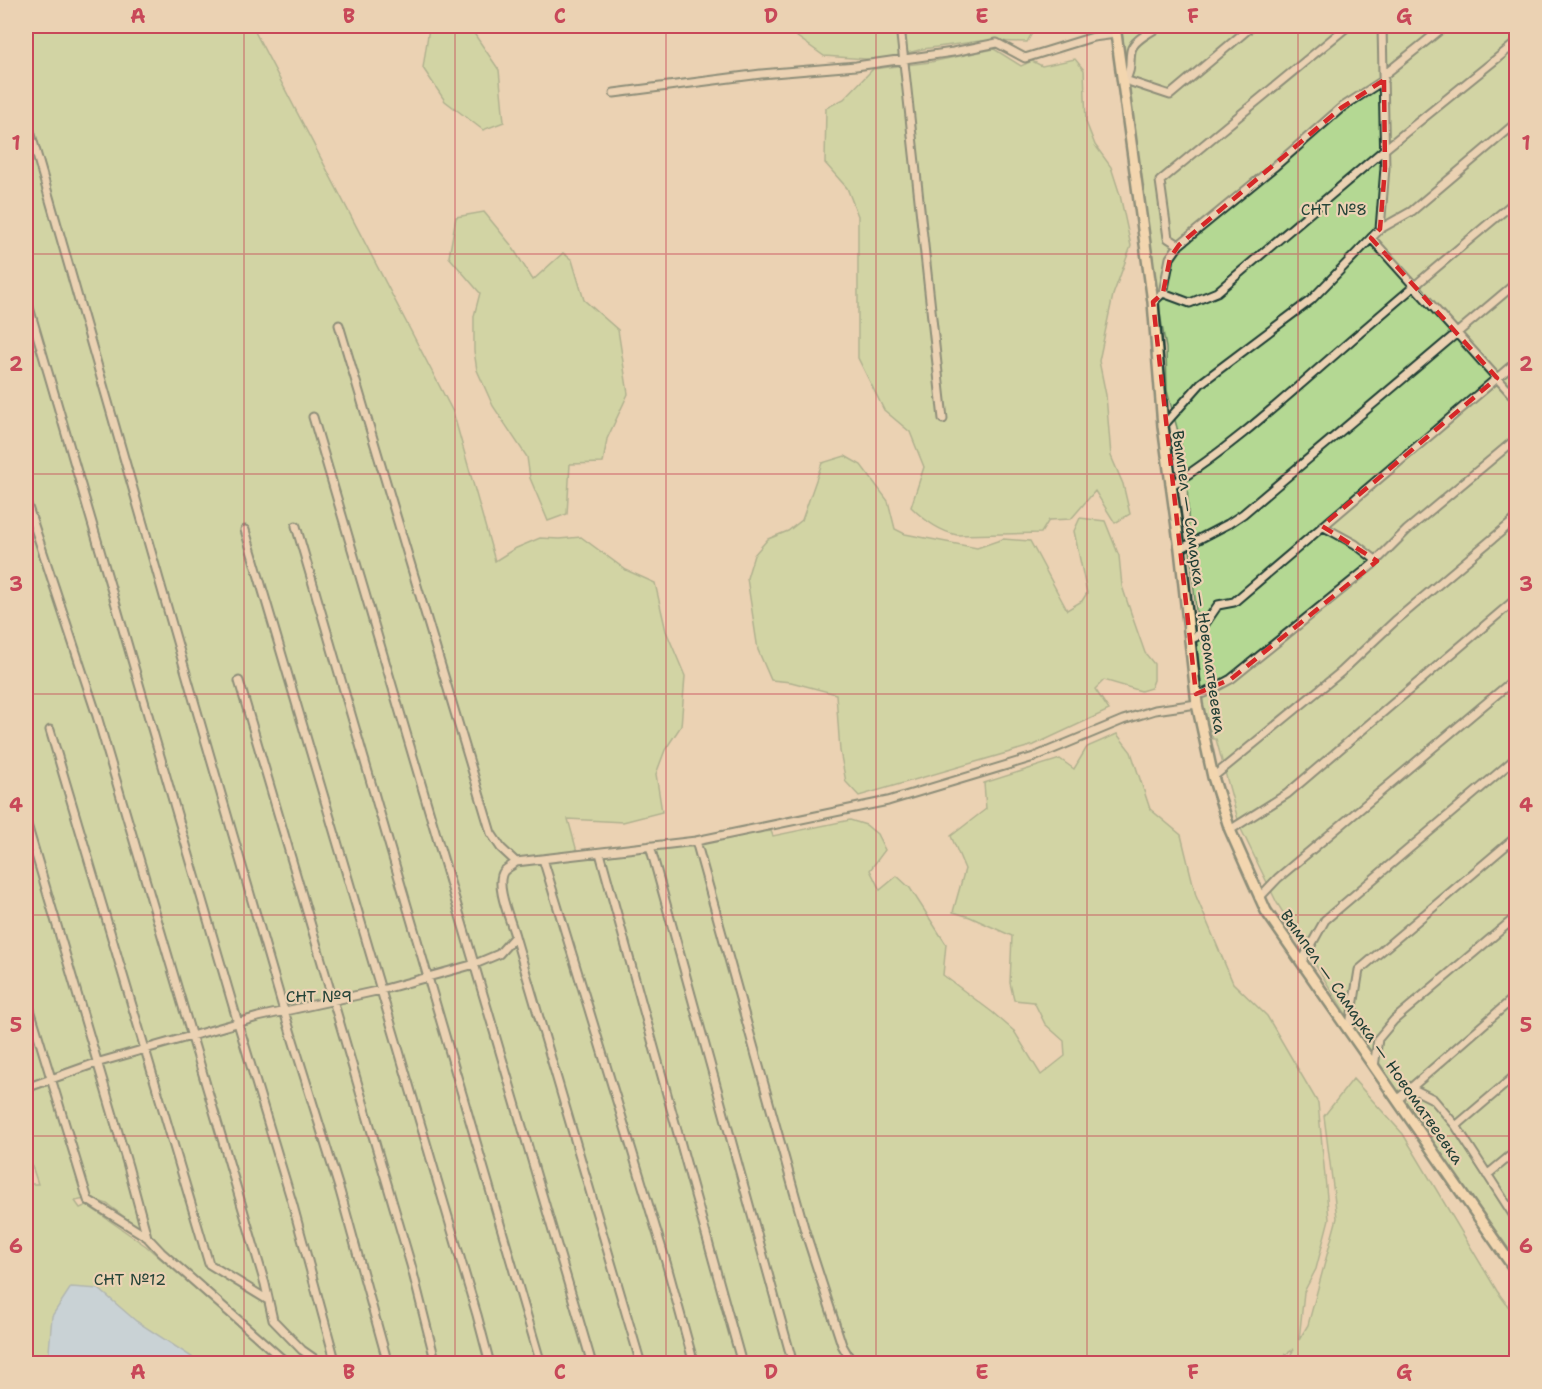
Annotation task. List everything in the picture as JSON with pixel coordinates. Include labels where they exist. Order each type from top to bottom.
[{"type":"main road","name":"Вымпел — Самарка — Новоматвеевка","points":[[1115,29],[1124,80],[1153,302],[1163,426],[1180,549],[1196,699],[1213,777],[1230,830],[1259,898],[1301,963],[1516,1271]]},
{"type":"street","points":[[900,26],[943,419]]},
{"type":"street","points":[[1124,80],[1129,76],[1131,51],[1134,44],[1160,26]]},
{"type":"street","points":[[1124,80],[1170,95],[1252,26]]},
{"type":"street","points":[[1179,246],[1168,238],[1160,181],[1347,26]]},
{"type":"street","points":[[1380,228],[1385,149],[1383,26]]},
{"type":"street","points":[[1153,302],[1163,293],[1170,258],[1179,246],[1341,108],[1384,78],[1444,26]]},
{"type":"street","points":[[1511,26],[1516,32]]},
{"type":"street","points":[[614,93],[761,74],[904,60],[997,43],[1025,58],[1115,29]]},
{"type":"street","points":[[1163,293],[1190,303],[1218,292],[1385,149],[1516,44]]},
{"type":"street","points":[[26,117],[284,1011],[340,1191],[388,1364]]},
{"type":"street","points":[[1163,426],[1201,383],[1311,300],[1380,228],[1412,212],[1516,123]]},
{"type":"street","points":[[1172,485],[1206,463],[1240,436],[1516,201]]},
{"type":"street","points":[[1371,238],[1516,399]]},
{"type":"street","points":[[1180,549],[1243,514],[1516,283]]},
{"type":"street","points":[[26,297],[292,1202],[336,1364]]},
{"type":"street","points":[[339,325],[491,833],[501,848],[516,862]]},
{"type":"street","points":[[1189,640],[1196,637],[1218,605],[1234,602],[1516,362]]},
{"type":"street","points":[[313,417],[592,1364]]},
{"type":"street","points":[[641,1364],[501,889],[501,878],[505,870],[516,862],[696,841],[888,801],[1034,757],[1123,720],[1196,699],[1231,679],[1377,561],[1407,530],[1516,439]]},
{"type":"street","points":[[26,501],[97,716],[273,1320],[302,1350],[322,1364]]},
{"type":"street","points":[[1213,777],[1341,672],[1395,621],[1516,519]]},
{"type":"street","points":[[296,526],[541,1364]]},
{"type":"street","points":[[1322,526],[1355,544],[1377,561]]},
{"type":"street","points":[[245,530],[490,1364]]},
{"type":"street","points":[[1230,830],[1287,794],[1516,599]]},
{"type":"street","points":[[1259,898],[1278,878],[1516,678]]},
{"type":"street","points":[[239,681],[411,1265],[436,1364]]},
{"type":"street","points":[[50,730],[208,1264],[268,1300]]},
{"type":"street","points":[[1301,963],[1325,920],[1516,759]]},
{"type":"street","points":[[26,821],[147,1237]]},
{"type":"street","points":[[1349,1031],[1359,970],[1516,837]]},
{"type":"street","points":[[696,841],[805,1231],[842,1345],[853,1364]]},
{"type":"street","points":[[650,846],[793,1364]]},
{"type":"street","points":[[600,852],[742,1364]]},
{"type":"street","points":[[543,859],[666,1262],[694,1364]]},
{"type":"street","points":[[1374,1067],[1378,1039],[1394,1020],[1516,917]]},
{"type":"street","points":[[26,1088],[96,1063],[190,1036],[284,1011],[381,990],[475,964],[499,954],[515,936]]},
{"type":"street","points":[[26,996],[88,1200],[147,1237],[288,1364]]},
{"type":"street","points":[[1397,1100],[1516,996]]},
{"type":"street","points":[[1456,1126],[1516,1075]]},
{"type":"street","points":[[1409,1088],[1433,1100],[1456,1126],[1516,1219]]},
{"type":"street","points":[[1487,1175],[1516,1151]]},
{"type":"highlighted area","points":[[1384,80],[1385,168],[1380,229],[1371,238],[1497,378],[1322,526],[1377,561],[1231,679],[1196,694],[1153,302],[1163,293],[1170,258],[1179,245],[1341,108]]},
{"type":"green space","name":"СНТ №9","points":[[26,26],[252,26],[453,412],[495,561],[514,549],[540,538],[581,537],[626,570],[655,583],[666,631],[685,676],[681,726],[665,750],[656,774],[662,812],[623,822],[568,819],[579,859],[771,831],[773,836],[850,820],[866,825],[877,834],[885,850],[870,870],[880,890],[897,876],[910,888],[946,944],[943,975],[1014,1031],[1041,1075],[1065,1056],[1064,1041],[1045,1024],[1034,1002],[1014,1000],[1010,983],[1012,936],[953,912],[965,869],[951,836],[986,809],[984,783],[1060,759],[1074,769],[1087,747],[1117,734],[1131,752],[1150,809],[1181,835],[1196,896],[1233,983],[1267,1016],[1318,1103],[1329,1219],[1316,1269],[1304,1292],[1299,1340],[1308,1325],[1337,1218],[1324,1116],[1353,1079],[1403,1134],[1497,1291],[1516,1317],[1516,1363],[1286,1363],[1294,1349],[1271,1364],[294,1363],[151,1237],[107,1204],[90,1198],[75,1201],[80,1208],[87,1205],[146,1246],[281,1363],[26,1363],[26,1184],[38,1184],[26,1148]]},
{"type":"green space","points":[[431,26],[469,26],[499,70],[504,122],[483,130],[445,101],[423,68]]},
{"type":"green space","points":[[782,26],[1036,26],[1027,42],[980,41],[923,49],[880,60],[824,56]]},
{"type":"green space","name":"СНТ №8","points":[[1121,26],[1516,26],[1516,1259],[1377,1064],[1277,903],[1240,827],[1216,739],[1213,739],[1202,703],[1195,667],[1196,642],[1199,640],[1189,540],[1187,477],[1167,391],[1166,348],[1151,263],[1140,168],[1128,96],[1130,92]]},
{"type":"green space","points":[[994,49],[1021,66],[1032,61],[1042,66],[1075,59],[1084,70],[1086,122],[1095,145],[1111,167],[1120,195],[1131,246],[1113,295],[1099,361],[1106,395],[1111,456],[1123,484],[1130,514],[1115,523],[1095,491],[1071,519],[1049,520],[1041,533],[957,535],[932,524],[911,507],[924,467],[910,432],[884,410],[858,358],[858,216],[847,188],[825,163],[826,108],[844,99],[873,69],[931,62]]},
{"type":"green space","points":[[484,212],[511,245],[533,280],[563,253],[572,260],[584,300],[618,330],[628,394],[607,439],[603,463],[570,464],[567,514],[548,521],[530,478],[527,457],[493,406],[477,370],[474,351],[474,316],[480,293],[449,257],[456,217]]},
{"type":"green space","points":[[845,456],[861,465],[888,501],[895,529],[905,534],[977,548],[1003,539],[1030,541],[1067,610],[1082,601],[1087,593],[1074,531],[1080,518],[1105,521],[1119,556],[1122,586],[1132,616],[1145,653],[1154,664],[1154,680],[1151,688],[1141,691],[1104,680],[1095,689],[1109,710],[1034,745],[859,796],[846,782],[840,751],[836,694],[791,682],[771,680],[758,650],[747,578],[754,555],[768,539],[788,531],[802,520],[822,463]]},
{"type":"water","points":[[71,1287],[99,1289],[136,1321],[201,1363],[48,1363],[52,1316]]},
{"type":"park label","name":"СНТ №12","points":[[130,1279]]}]
